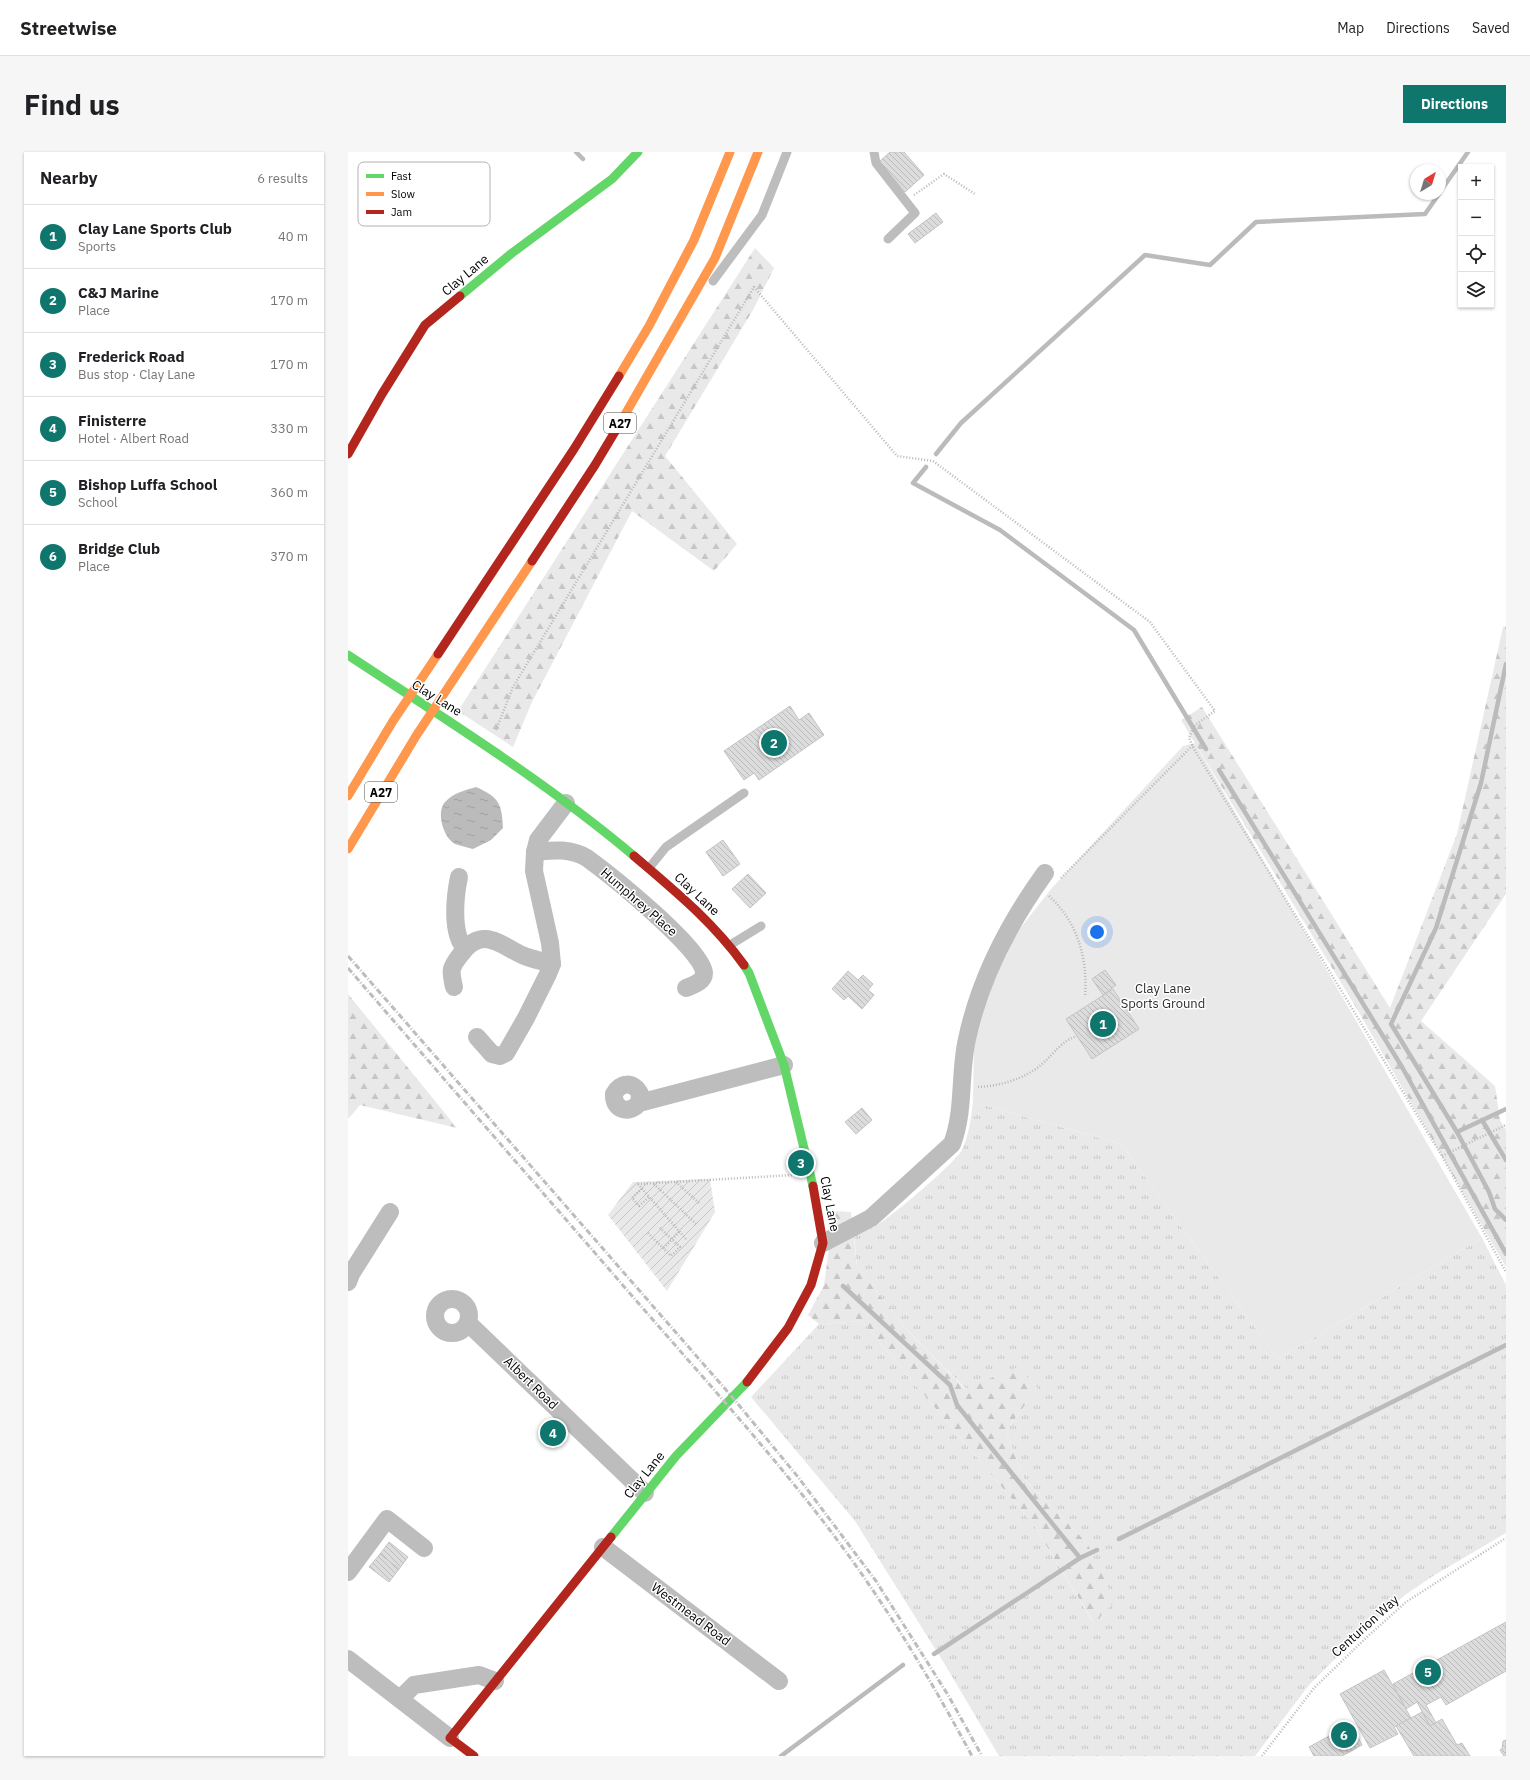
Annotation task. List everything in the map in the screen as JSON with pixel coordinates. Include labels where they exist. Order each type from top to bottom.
[{"type":"main road","name":"Clay Lane","points":[[348,454],[382,394],[425,325],[512,253],[612,179],[638,152]]},
{"type":"main road","name":"A27","points":[[348,796],[393,721],[574,449],[649,326],[694,240],[730,152]]},
{"type":"main road","name":"A27","points":[[348,849],[416,736],[595,465],[680,322],[715,258],[758,152]]},
{"type":"main road","name":"Clay Lane","points":[[348,656],[490,748],[607,833],[692,905],[730,945],[749,973],[784,1065],[813,1183],[824,1243],[811,1285],[788,1328],[746,1382],[676,1456],[645,1493],[450,1738]]},
{"type":"main road","points":[[450,1738],[474,1756]]},
{"type":"street","points":[[477,1037],[492,1054],[500,1056],[506,1053],[526,1018],[552,964],[550,944],[534,871],[535,852],[538,840],[566,803]]},
{"type":"street","name":"Humphrey Place","points":[[535,852],[568,851],[578,853],[588,858],[678,934],[696,957],[704,974],[700,981],[686,988]]},
{"type":"street","points":[[459,877],[455,898],[459,942],[465,948]]},
{"type":"street","points":[[824,1243],[871,1218],[952,1144],[957,1129],[966,1040],[980,990],[1021,906],[1050,878]]},
{"type":"street","points":[[454,987],[450,971],[452,966],[465,948],[478,940],[492,939],[523,956],[552,964]]},
{"type":"street","points":[[639,1103],[784,1065]]},
{"type":"street","points":[[348,1282],[351,1274],[390,1212]]},
{"type":"street","name":"Albert Road","points":[[468,1323],[645,1493]]},
{"type":"street","points":[[348,1572],[387,1519],[424,1548]]},
{"type":"street","name":"Westmead Road","points":[[603,1547],[779,1681]]},
{"type":"street","points":[[348,1659],[450,1738]]},
{"type":"street","points":[[400,1699],[414,1685],[479,1675],[495,1681]]},
{"type":"lane","points":[[680,322],[737,251],[762,215],[788,152]]},
{"type":"lane","points":[[874,152],[876,163],[915,213],[888,239]]},
{"type":"lane","points":[[649,868],[666,847],[744,793]]},
{"type":"lane","points":[[730,945],[761,926]]},
{"type":"path","points":[[906,201],[944,174],[975,194]]},
{"type":"path","points":[[490,748],[513,686],[754,286],[897,456],[933,461],[1150,622],[1215,711],[1195,725],[1189,738],[1442,1156],[1506,1272]]},
{"type":"path","points":[[1050,878],[1193,745]]},
{"type":"path","points":[[962,1088],[995,1086],[1026,1075],[1042,1064],[1066,1040],[1077,1036]]},
{"type":"path","points":[[1442,1156],[1506,1125]]},
{"type":"path","points":[[686,1239],[638,1184],[800,1174],[813,1183]]},
{"type":"path","points":[[676,1182],[700,1204]]},
{"type":"path","points":[[654,1184],[696,1224]]},
{"type":"path","points":[[642,1189],[632,1198],[639,1206],[649,1197]]},
{"type":"path","points":[[648,1233],[671,1256],[680,1247],[659,1227]]},
{"type":"path","points":[[664,1248],[679,1232]]},
{"type":"path","name":"Centurion Way","points":[[1262,1756],[1314,1688],[1369,1635],[1406,1602],[1506,1538]]},
{"type":"green space","points":[[755,248],[774,268],[753,310],[665,456],[737,544],[714,571],[632,511],[532,702],[513,747],[458,711]]},
{"type":"green space","points":[[1506,626],[1506,894],[1421,1021],[1495,1086],[1500,1120],[1506,1130],[1506,1267],[1354,1004],[1181,720],[1202,707],[1390,1008],[1457,834],[1503,627]]},
{"type":"green space","name":"Clay Lane Sports Ground","points":[[1195,743],[1482,1238],[1278,1359],[1121,1144],[973,1102],[974,1042],[988,988],[1015,935],[1051,889],[1183,746]]},
{"type":"green space","points":[[348,994],[457,1128],[360,1105],[348,1119]]},
{"type":"green space","points":[[973,1102],[1121,1144],[1278,1359],[1482,1238],[1506,1285],[1506,1533],[1433,1576],[1405,1595],[1362,1632],[1309,1685],[1255,1756],[999,1756],[944,1663],[855,1521],[751,1397],[819,1324],[862,1321],[1033,1524],[1093,1622],[1087,1543],[1024,1479],[1006,1431],[1037,1388],[1018,1368],[966,1389],[907,1330],[857,1266],[854,1234],[872,1228],[893,1214],[921,1191],[957,1157],[962,1150],[966,1138]]},
{"type":"green space","points":[[710,1179],[715,1212],[667,1291],[608,1215],[633,1182]]},
{"type":"green space","points":[[834,1211],[851,1212],[857,1266],[907,1330],[965,1389],[1018,1367],[1037,1388],[1006,1431],[1024,1479],[1087,1543],[1115,1601],[1094,1623],[1033,1524],[862,1321],[819,1324],[808,1315],[824,1285]]},
{"type":"water","points":[[476,787],[490,794],[498,802],[502,813],[503,828],[491,840],[473,849],[455,844],[451,841],[444,830],[441,812],[442,806],[452,796]]},
{"type":"building","points":[[890,152],[904,152],[924,175],[905,192],[879,162]]},
{"type":"building","points":[[936,213],[943,222],[915,243],[908,234]]},
{"type":"building","points":[[790,706],[799,720],[809,713],[824,735],[759,780],[754,773],[744,780],[724,751]]},
{"type":"building","points":[[723,840],[740,864],[723,876],[706,852]]},
{"type":"building","points":[[748,874],[766,893],[750,908],[732,889]]},
{"type":"building","points":[[1105,970],[1116,985],[1103,995],[1092,979]]},
{"type":"building","points":[[848,971],[858,980],[863,975],[873,984],[868,990],[874,995],[862,1009],[848,996],[844,1000],[832,989]]},
{"type":"building","points":[[1113,989],[1139,1029],[1092,1059],[1066,1019]]},
{"type":"building","points":[[862,1108],[872,1120],[856,1134],[845,1122]]},
{"type":"building","points":[[389,1542],[408,1557],[399,1569],[380,1554]]},
{"type":"building","points":[[380,1554],[399,1569],[389,1582],[369,1567]]},
{"type":"building","points":[[1506,1622],[1506,1671],[1446,1705],[1441,1697],[1426,1705],[1436,1723],[1430,1726],[1417,1702],[1406,1709],[1393,1684]]},
{"type":"building","points":[[1384,1670],[1411,1718],[1394,1727],[1398,1734],[1370,1748],[1340,1694]]},
{"type":"building","points":[[1422,1712],[1430,1726],[1442,1719],[1457,1745],[1462,1743],[1470,1756],[1414,1756],[1396,1726]]},
{"type":"building","points":[[1351,1724],[1362,1745],[1342,1756],[1314,1756],[1309,1747]]},
{"type":"building","points":[[1506,1740],[1506,1756],[1504,1756],[1500,1750],[1502,1749],[1503,1741]]},
{"type":"waterway","points":[[576,152],[583,159]]},
{"type":"waterway","points":[[1446,183],[1468,152]]},
{"type":"waterway","points":[[936,454],[961,423],[1145,255],[1210,265],[1256,222],[1425,214],[1435,200]]},
{"type":"waterway","points":[[926,467],[913,483],[1000,530],[1134,630],[1206,749]]},
{"type":"waterway","points":[[1506,664],[1481,783],[1436,928],[1391,1024],[1457,1132],[1489,1192],[1495,1209],[1506,1220]]},
{"type":"waterway","points":[[1219,770],[1402,1067],[1506,1254]]},
{"type":"waterway","points":[[1457,1132],[1506,1109]]},
{"type":"waterway","points":[[1482,1120],[1506,1160]]},
{"type":"waterway","points":[[843,1286],[950,1385],[957,1405],[1080,1558]]},
{"type":"waterway","points":[[1119,1539],[1506,1345]]},
{"type":"waterway","points":[[934,1654],[1080,1558],[1097,1550]]},
{"type":"waterway","points":[[781,1756],[903,1665]]},
{"type":"railway","points":[[348,956],[733,1398],[798,1477],[876,1581],[948,1695],[982,1756]]},
{"type":"railway","points":[[348,968],[733,1412],[806,1499],[849,1556],[887,1611],[923,1669],[972,1756]]},
{"type":"traffic: fast","points":[[460,296],[512,253],[612,179],[638,152]]},
{"type":"traffic: fast","points":[[348,655],[530,776],[600,828],[634,856]]},
{"type":"traffic: fast","points":[[744,965],[749,973],[784,1065],[813,1186]]},
{"type":"traffic: fast","points":[[611,1537],[676,1456],[747,1382]]},
{"type":"traffic: slow","points":[[619,376],[649,326],[694,240],[730,152]]},
{"type":"traffic: slow","points":[[619,425],[715,258],[758,152]]},
{"type":"traffic: slow","points":[[348,849],[416,736],[532,561]]},
{"type":"traffic: slow","points":[[348,796],[393,721],[438,654]]},
{"type":"traffic: jam","points":[[348,454],[382,394],[425,325],[460,296]]},
{"type":"traffic: jam","points":[[438,654],[574,449],[619,376]]},
{"type":"traffic: jam","points":[[532,561],[595,465],[619,425]]},
{"type":"traffic: jam","points":[[634,856],[706,920],[744,965]]},
{"type":"traffic: jam","points":[[747,1382],[788,1328],[811,1285],[823,1243],[813,1186]]},
{"type":"traffic: jam","points":[[474,1756],[450,1738],[611,1537]]},
{"type":"place","name":"C&J Marine","points":[[774,743]]},
{"type":"place","name":"Clay Lane Sports Club","points":[[1103,1024]]},
{"type":"place","name":"Frederick Road","points":[[801,1163]]},
{"type":"place","name":"Finisterre","points":[[553,1433]]},
{"type":"place","name":"Bishop Luffa School","points":[[1428,1672]]},
{"type":"place","name":"Bridge Club","points":[[1344,1735]]}]
